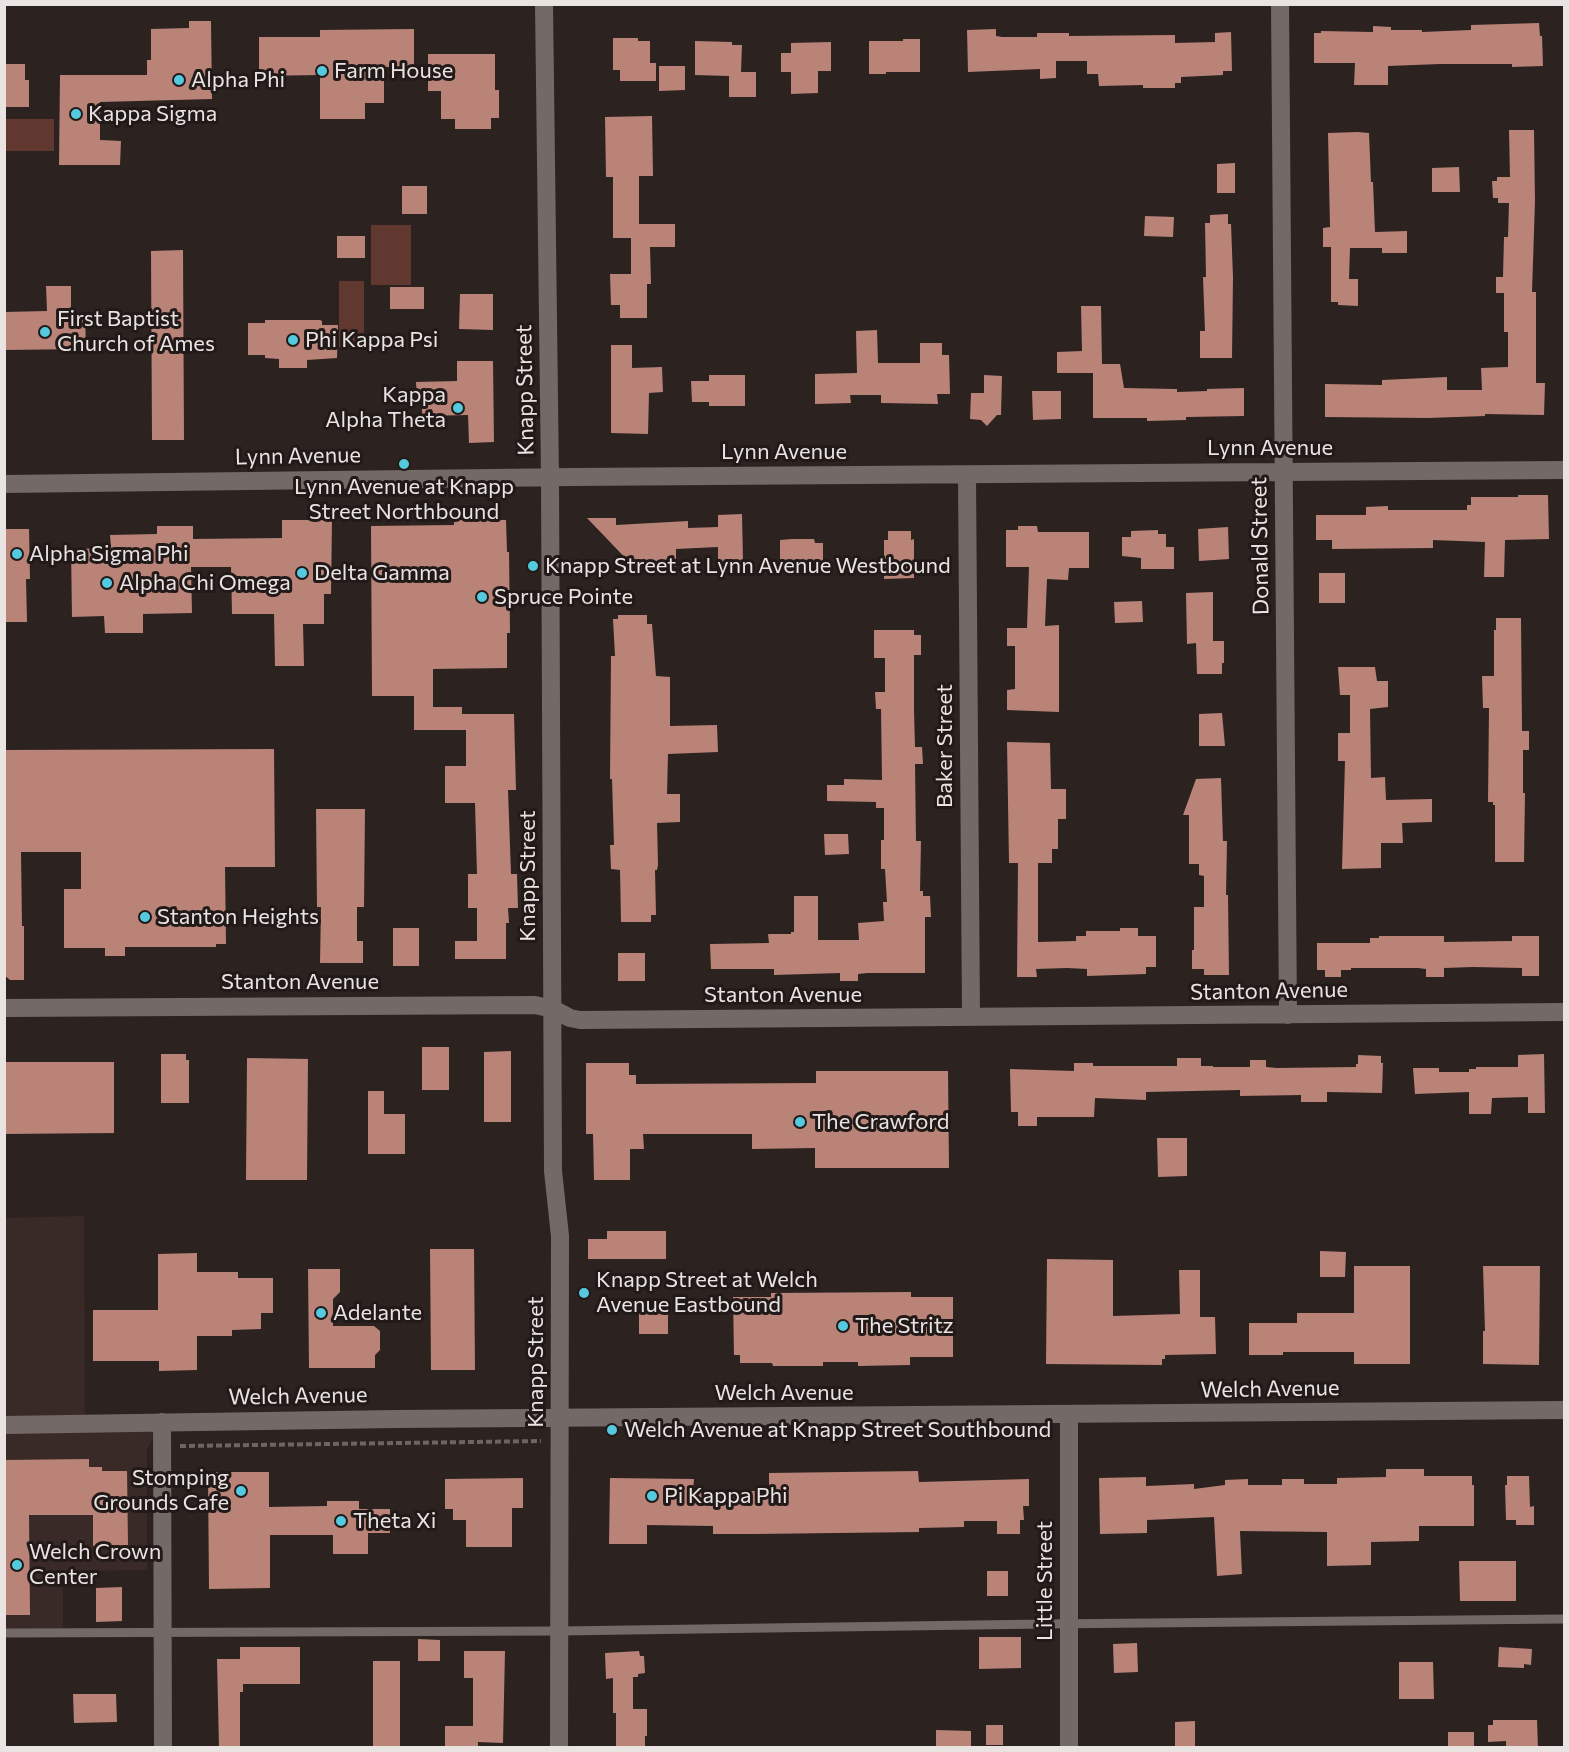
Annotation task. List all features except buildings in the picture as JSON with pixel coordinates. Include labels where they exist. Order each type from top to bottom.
[{"type":"street","name":"Knapp Street","points":[[544,4],[550,477],[553,1171],[560,1236],[559,1748]]},
{"type":"street","name":"Donald Street","points":[[1280,4],[1288,1015]]},
{"type":"street","name":"Lynn Avenue","points":[[4,484],[550,477],[1564,470]]},
{"type":"street","name":"Baker Street","points":[[967,475],[971,1017]]},
{"type":"street","name":"Stanton Avenue","points":[[4,1008],[535,1005],[553,1009],[570,1018],[580,1020],[1564,1012]]},
{"type":"street","name":"Welch Avenue","points":[[4,1425],[1564,1410]]},
{"type":"street","name":"Little Street","points":[[1069,1415],[1069,1748]]},
{"type":"street","points":[[162,1422],[163,1748]]},
{"type":"lane","points":[[4,1633],[560,1631],[1069,1623],[1564,1619]]},
{"type":"path","points":[[178,1446],[545,1441]]},
{"type":"shaded area","points":[[5,119],[54,119],[54,151],[5,151]]},
{"type":"shaded area","points":[[371,225],[411,225],[411,285],[371,285]]},
{"type":"shaded area","points":[[339,281],[364,281],[364,347],[339,347]]},
{"type":"shaded area","points":[[84,1216],[85,1423],[162,1422],[147,1449],[147,1570],[63,1571],[63,1628],[5,1629],[4,1218]]},
{"type":"place","name":"Farm House","points":[[322,71]]},
{"type":"place","name":"Alpha Phi","points":[[179,80]]},
{"type":"place","name":"Kappa Sigma","points":[[76,114]]},
{"type":"place","name":"First Baptist Church of Ames","points":[[45,332]]},
{"type":"place","name":"Phi Kappa Psi","points":[[293,340]]},
{"type":"place","name":"Kappa Alpha Theta","points":[[458,408]]},
{"type":"place","name":"Lynn Avenue at Knapp Street Northbound","points":[[404,464]]},
{"type":"place","name":"Alpha Sigma Phi","points":[[17,554]]},
{"type":"place","name":"Knapp Street at Lynn Avenue Westbound","points":[[533,566]]},
{"type":"place","name":"Delta Gamma","points":[[302,573]]},
{"type":"place","name":"Alpha Chi Omega","points":[[107,583]]},
{"type":"place","name":"Spruce Pointe","points":[[482,597]]},
{"type":"place","name":"Stanton Heights","points":[[145,917]]},
{"type":"place","name":"The Crawford","points":[[800,1122]]},
{"type":"place","name":"Knapp Street at Welch Avenue Eastbound","points":[[584,1293]]},
{"type":"place","name":"Adelante","points":[[321,1313]]},
{"type":"place","name":"The Stritz","points":[[843,1326]]},
{"type":"place","name":"Welch Avenue at Knapp Street Southbound","points":[[612,1430]]},
{"type":"place","name":"Stomping Grounds Cafe","points":[[241,1491]]},
{"type":"place","name":"Pi Kappa Phi","points":[[652,1496]]},
{"type":"place","name":"Theta Xi","points":[[341,1521]]},
{"type":"place","name":"Welch Crown Center","points":[[17,1565]]}]
